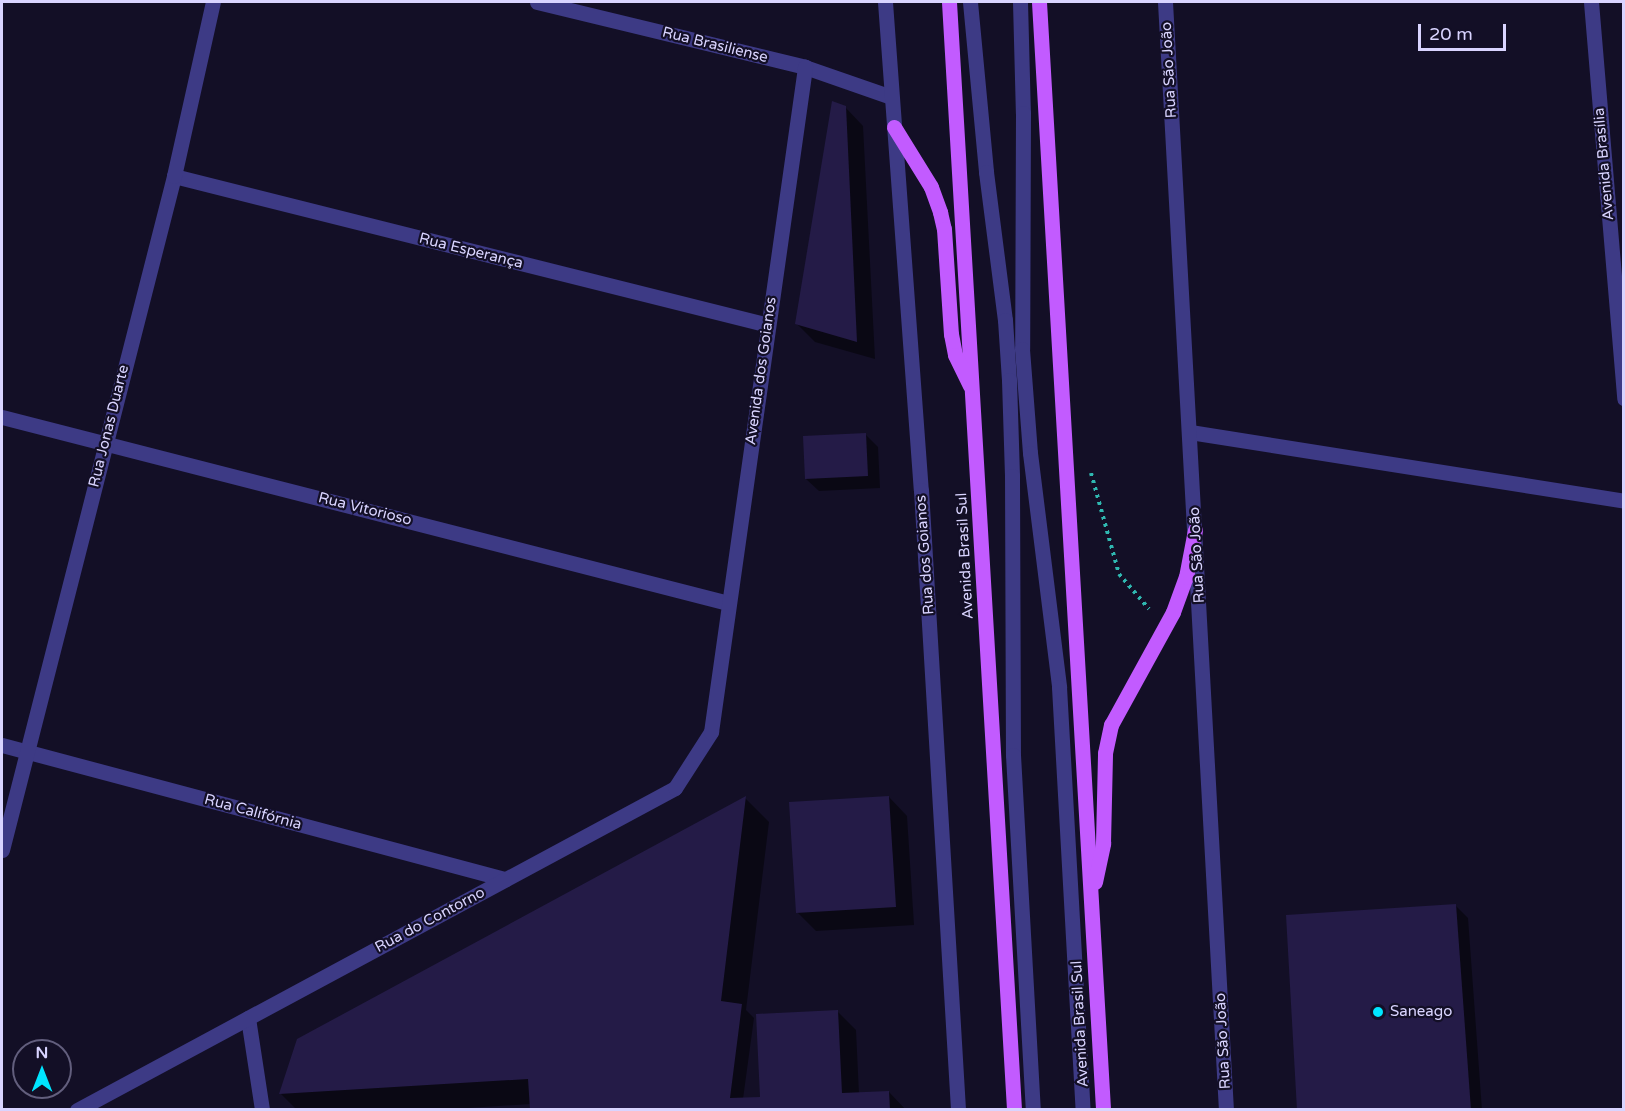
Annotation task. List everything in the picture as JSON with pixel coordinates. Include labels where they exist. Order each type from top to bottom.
[{"type":"main road","name":"Avenida Brasil Sul","points":[[949,2],[1014,1110]]},
{"type":"main road","name":"Avenida Brasil Sul","points":[[1039,2],[1103,1110]]},
{"type":"main road","points":[[894,127],[931,187],[938,206],[944,229],[951,334],[955,355],[973,392]]},
{"type":"main road","points":[[1091,899],[1103,843],[1105,753],[1111,725],[1173,612],[1186,577],[1195,530]]},
{"type":"street","name":"Rua Jonas Duarte","points":[[2,850],[174,176],[213,2]]},
{"type":"street","name":"Rua Brasiliense","points":[[537,2],[805,67],[891,96]]},
{"type":"street","name":"Rua dos Goianos","points":[[885,2],[921,490],[958,1110]]},
{"type":"street","points":[[970,2],[984,150],[1004,308],[1009,380],[1012,476],[1013,755],[1033,1110]]},
{"type":"street","points":[[1020,2],[1023,113],[1022,349],[1030,453],[1059,687],[1083,1110]]},
{"type":"street","name":"Rua São João","points":[[1165,2],[1226,1110]]},
{"type":"street","name":"Avenida Brasília","points":[[1591,2],[1623,399]]},
{"type":"street","name":"Avenida dos Goianos","points":[[717,675],[805,67]]},
{"type":"street","name":"Rua Esperança","points":[[174,176],[768,326]]},
{"type":"street","name":"Rua Vitorioso","points":[[2,417],[728,603]]},
{"type":"street","points":[[1190,432],[1623,501]]},
{"type":"street","name":"Rua do Contorno","points":[[76,1110],[675,788],[711,732],[717,675]]},
{"type":"street","name":"Rua Califórnia","points":[[2,745],[505,879]]},
{"type":"street","points":[[248,1018],[262,1110]]},
{"type":"path","points":[[1088,463],[1119,574],[1149,609]]},
{"type":"building","points":[[832,101],[846,106],[857,342],[795,324]]},
{"type":"building","points":[[866,433],[868,476],[805,479],[803,436]]},
{"type":"building","points":[[746,796],[721,1001],[742,1004],[730,1098],[760,1097],[756,1014],[838,1010],[842,1093],[889,1091],[890,1110],[530,1110],[528,1079],[279,1094],[297,1039]]},
{"type":"building","points":[[889,796],[896,907],[796,913],[789,802]]},
{"type":"building","name":"Saneago","points":[[1456,904],[1471,1110],[1297,1110],[1286,915]]},
{"type":"place","name":"Saneago","points":[[1378,1012]]}]
